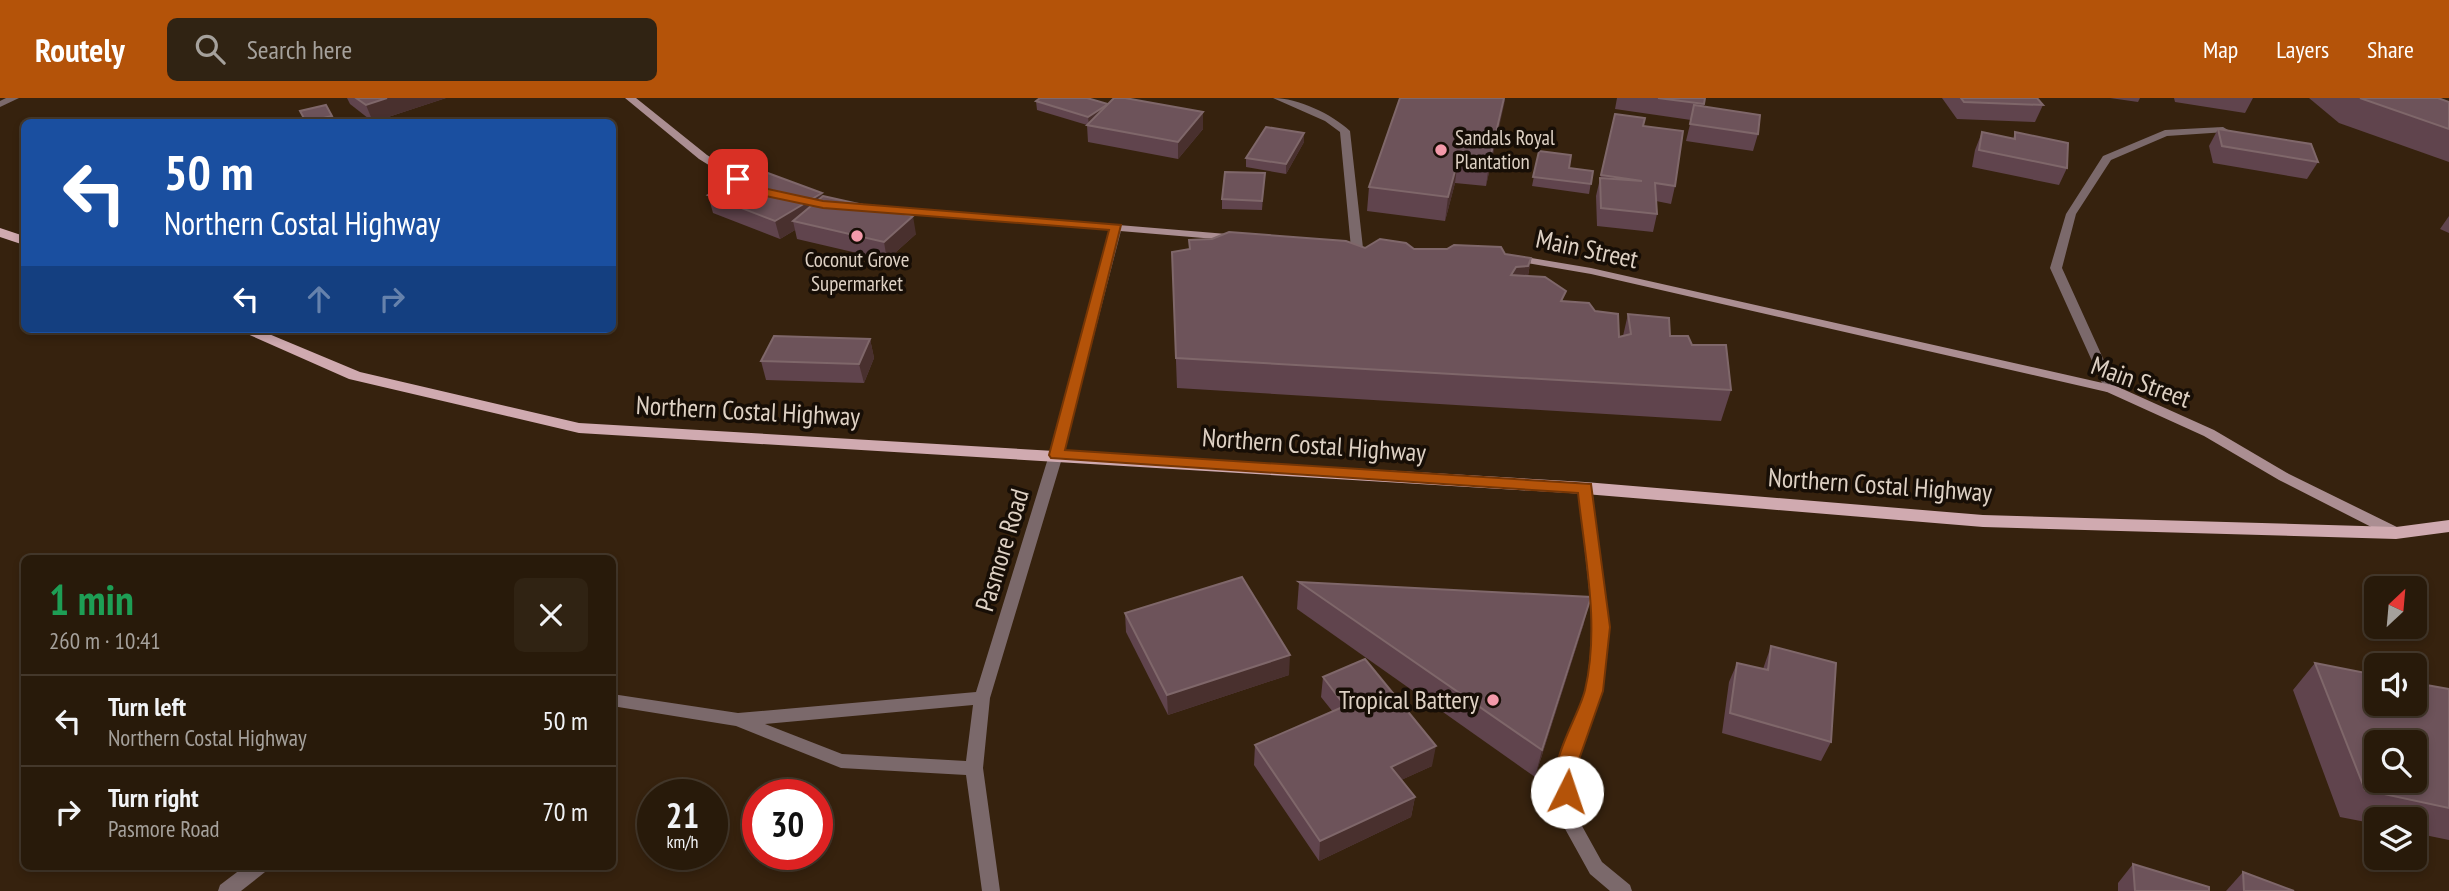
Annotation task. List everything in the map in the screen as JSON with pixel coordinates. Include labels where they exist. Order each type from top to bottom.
[{"type":"main road","points":[[0,232],[21,240]]},
{"type":"main road","name":"Northern Costal Highway","points":[[253,333],[355,376],[579,428],[1585,488],[1983,521],[2396,533],[2449,526]]},
{"type":"street","points":[[0,104],[15,98]]},
{"type":"street","points":[[630,98],[703,158],[756,190],[769,193]]},
{"type":"street","points":[[1278,98],[1328,119],[1345,131],[1357,248]]},
{"type":"street","points":[[2111,389],[2056,268],[2071,214],[2106,158],[2165,133],[2223,130]]},
{"type":"street","points":[[835,205],[1250,239]]},
{"type":"street","name":"Pasmore Road","points":[[990,891],[974,768],[982,698],[1056,455],[1116,227]]},
{"type":"street","points":[[1344,247],[1371,248]]},
{"type":"street","name":"Main Street","points":[[1505,256],[1591,271],[2111,389],[2209,433],[2284,477],[2396,533]]},
{"type":"street","points":[[1585,488],[1601,627],[1594,691],[1567,765],[1568,818],[1596,868],[1623,891]]},
{"type":"street","points":[[738,720],[982,698]]},
{"type":"street","points":[[616,701],[738,720],[841,761],[974,768]]},
{"type":"street","points":[[227,891],[254,870]]},
{"type":"building","points":[[356,98],[387,98],[366,105]]},
{"type":"building","points":[[1040,98],[1087,98],[1108,104],[1088,117],[1036,101]]},
{"type":"building","points":[[1114,98],[1203,112],[1178,142],[1087,125]]},
{"type":"building","name":"Sandals Royal Plantation","points":[[1400,98],[1504,98],[1489,163],[1458,160],[1448,197],[1369,187]]},
{"type":"building","points":[[1658,98],[1705,98],[1704,104]]},
{"type":"building","points":[[1961,98],[2037,98],[2043,105],[1964,102]]},
{"type":"building","points":[[2360,98],[2438,98],[2449,102],[2449,129]]},
{"type":"building","points":[[326,105],[332,116],[304,119],[300,111]]},
{"type":"building","points":[[1694,105],[1760,115],[1758,134],[1690,124]]},
{"type":"building","points":[[1615,114],[1645,118],[1643,126],[1683,131],[1675,186],[1655,183],[1657,214],[1601,208],[1600,178],[1642,181],[1601,175]]},
{"type":"building","points":[[1266,127],[1304,133],[1286,164],[1246,158]]},
{"type":"building","points":[[2218,129],[2311,144],[2318,162],[2222,146]]},
{"type":"building","points":[[1982,132],[2015,139],[2015,132],[2068,143],[2067,168],[1979,150]]},
{"type":"building","points":[[1539,151],[1571,155],[1569,168],[1593,171],[1591,184],[1533,177]]},
{"type":"building","points":[[757,169],[822,193],[775,221],[708,195]]},
{"type":"building","points":[[1225,172],[1265,173],[1262,201],[1222,199]]},
{"type":"building","points":[[823,196],[913,216],[884,242],[793,221]]},
{"type":"building","points":[[1229,232],[1346,241],[1365,248],[1380,239],[1406,243],[1414,249],[1447,249],[1454,245],[1501,247],[1505,254],[1531,258],[1528,266],[1516,267],[1511,275],[1545,277],[1566,291],[1561,301],[1589,303],[1595,311],[1618,314],[1619,337],[1631,334],[1628,314],[1669,318],[1670,336],[1688,336],[1692,345],[1726,345],[1731,390],[1176,358],[1172,252],[1190,249],[1189,240],[1212,239]]},
{"type":"building","points":[[774,336],[870,339],[859,364],[761,361]]},
{"type":"building","points":[[1242,577],[1290,655],[1167,695],[1125,613]]},
{"type":"building","name":"Tropical Battery","points":[[1299,582],[1591,597],[1542,750]]},
{"type":"building","points":[[1771,646],[1836,663],[1831,742],[1730,713],[1737,663],[1768,670]]},
{"type":"building","points":[[1365,659],[1436,746],[1391,767],[1415,797],[1320,841],[1255,745],[1345,706],[1323,677]]},
{"type":"building","points":[[2315,663],[2364,673],[2364,716],[2427,716],[2427,685],[2449,689],[2449,808],[2379,793],[2427,793],[2427,730],[2364,730],[2364,787]]},
{"type":"building","points":[[2133,864],[2209,887],[2209,891],[2135,891]]},
{"type":"building","points":[[2243,872],[2294,891],[2244,891]]},
{"type":"place","name":"Sandals Royal Plantation","points":[[1441,150]]},
{"type":"place","name":"Coconut Grove Supermarket","points":[[857,236]]},
{"type":"place","name":"Tropical Battery","points":[[1493,700]]},
{"type":"route","points":[[738,179],[756,190],[823,204],[1116,227],[1056,455],[1585,488],[1601,627],[1594,691],[1567,765],[1567,792]]}]
